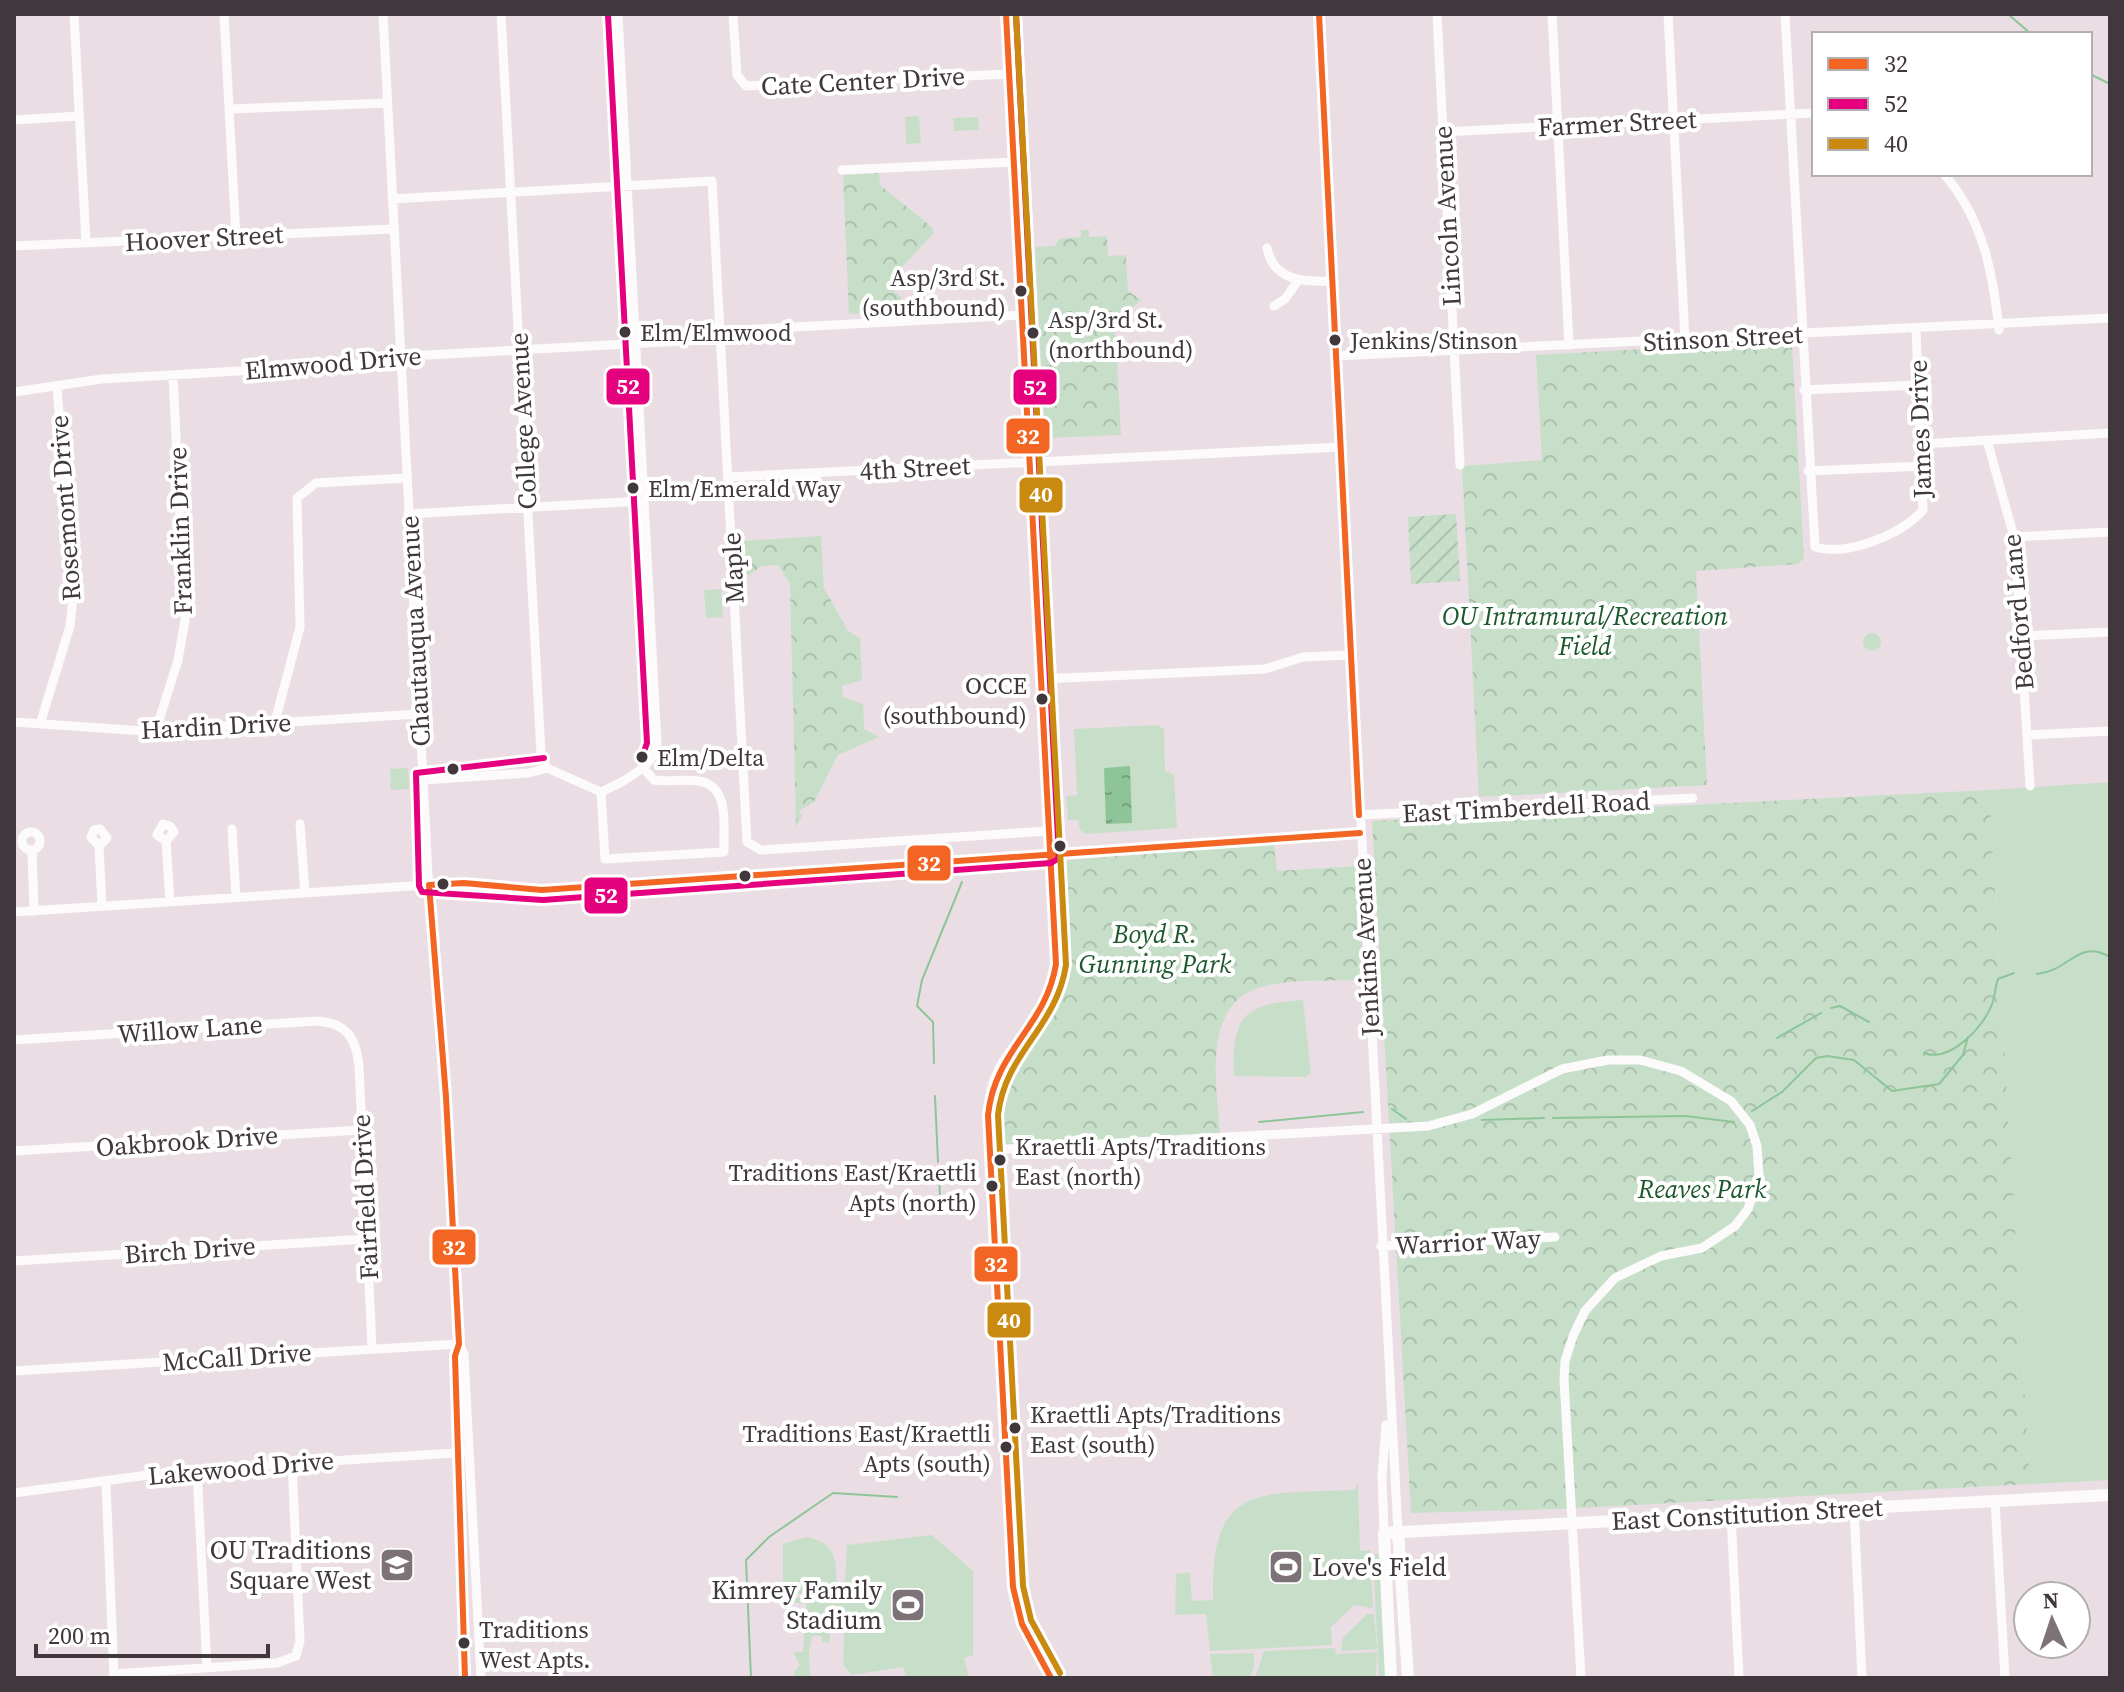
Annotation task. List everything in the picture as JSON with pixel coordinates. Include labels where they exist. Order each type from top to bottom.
[{"type":"main road","name":"East Constitution Street","points":[[1391,1532],[2110,1495]]},
{"type":"main road","name":"Jenkins Avenue","points":[[1391,1532],[1391,1678]]},
{"type":"main road","name":"Jenkins Avenue","points":[[1391,1532],[1408,1678]]},
{"type":"street","points":[[74,14],[86,243]]},
{"type":"street","points":[[224,14],[236,237]]},
{"type":"street","name":"Chautauqua Avenue","points":[[383,14],[429,885],[446,1097],[459,1344],[464,1354],[465,1678]]},
{"type":"street","name":"College Avenue","points":[[501,14],[541,754],[547,768]]},
{"type":"street","points":[[601,792],[642,767],[655,755],[657,744],[618,14]]},
{"type":"street","name":"Cate Center Drive","points":[[733,14],[737,75],[746,86],[1009,74]]},
{"type":"street","points":[[1006,14],[1055,977],[1045,1008],[1004,1055],[995,1073],[989,1095],[990,1150],[1013,1587],[1022,1624],[1051,1678]]},
{"type":"street","name":"Jenkins Avenue","points":[[1319,14],[1389,1401],[1382,1476],[1391,1532]]},
{"type":"street","name":"Lincoln Avenue","points":[[1437,14],[1460,465]]},
{"type":"street","points":[[1552,14],[1569,345]]},
{"type":"street","points":[[1668,14],[1685,339]]},
{"type":"street","points":[[1785,14],[1808,471],[1923,466]]},
{"type":"street","points":[[230,109],[388,103]]},
{"type":"street","name":"Farmer Street","points":[[1443,132],[1812,113]]},
{"type":"street","points":[[14,120],[79,116]]},
{"type":"street","points":[[842,170],[1015,162]]},
{"type":"street","points":[[1946,176],[1968,206],[1986,249],[1996,290],[1999,327]]},
{"type":"street","name":"Maple","points":[[627,185],[712,181],[746,836],[749,846],[761,850],[1048,831]]},
{"type":"street","points":[[392,199],[627,185]]},
{"type":"street","name":"Hoover Street","points":[[14,246],[393,229]]},
{"type":"street","points":[[1267,248],[1269,260],[1297,282],[1332,281]]},
{"type":"street","points":[[1274,306],[1285,299],[1297,282]]},
{"type":"street","name":"Elmwood Drive","points":[[14,392],[173,376],[391,362],[400,358],[1023,315]]},
{"type":"street","name":"Stinson Street","points":[[1336,356],[1999,327],[2110,318]]},
{"type":"street","name":"James Drive","points":[[1808,471],[1812,539],[1819,548],[1847,548],[1916,518],[1925,506],[1916,329]]},
{"type":"street","name":"Franklin Drive","points":[[156,730],[178,660],[185,620],[173,376]]},
{"type":"street","points":[[1804,390],[1919,385]]},
{"type":"street","name":"Rosemont Drive","points":[[41,721],[73,612],[57,386]]},
{"type":"street","points":[[1922,444],[2110,433]]},
{"type":"street","name":"Bedford Lane","points":[[1987,440],[2014,537],[2030,786]]},
{"type":"street","name":"4th Street","points":[[728,477],[1341,447]]},
{"type":"street","points":[[275,722],[300,627],[297,498],[316,483],[406,478]]},
{"type":"street","points":[[408,514],[643,501]]},
{"type":"street","points":[[2014,537],[2110,532]]},
{"type":"street","points":[[2022,636],[2110,632]]},
{"type":"street","points":[[1041,679],[1265,669],[1303,657],[1351,655]]},
{"type":"street","name":"Hardin Drive","points":[[14,722],[41,721],[107,730],[156,730],[419,714]]},
{"type":"street","points":[[2027,735],[2110,731]]},
{"type":"street","points":[[601,792],[605,859],[724,852],[723,807],[716,790],[700,781],[654,780],[642,767]]},
{"type":"street","points":[[423,780],[529,773],[547,768],[601,792]]},
{"type":"street","name":"East Timberdell Road","points":[[1359,815],[1693,798]]},
{"type":"street","points":[[300,824],[305,893]]},
{"type":"street","points":[[232,829],[236,897]]},
{"type":"street","points":[[14,912],[464,883],[542,890],[1360,833]]},
{"type":"street","points":[[166,841],[170,901]]},
{"type":"street","points":[[99,846],[102,906]]},
{"type":"street","points":[[32,850],[34,911]]},
{"type":"street","name":"Willow Lane","points":[[14,1040],[317,1021],[342,1027],[356,1046]]},
{"type":"street","name":"Fairfield Drive","points":[[356,1046],[372,1348]]},
{"type":"street","points":[[990,1150],[1376,1131],[1450,1121],[1501,1102],[1562,1069],[1608,1060],[1640,1060],[1681,1071],[1731,1101],[1750,1125],[1757,1146],[1759,1176],[1748,1209],[1735,1226],[1702,1248],[1661,1256],[1615,1278],[1585,1311],[1565,1361],[1581,1678]]},
{"type":"street","name":"Oakbrook Drive","points":[[14,1151],[361,1130]]},
{"type":"street","name":"Warrior Way","points":[[1381,1246],[1555,1237]]},
{"type":"street","name":"Birch Drive","points":[[14,1261],[366,1239]]},
{"type":"street","name":"McCall Drive","points":[[14,1371],[459,1344]]},
{"type":"street","name":"Chautauqua Avenue","points":[[464,1452],[481,1678]]},
{"type":"street","name":"Lakewood Drive","points":[[14,1493],[197,1470],[464,1452]]},
{"type":"street","points":[[106,1482],[114,1676],[284,1662],[296,1656],[300,1641],[292,1463]]},
{"type":"street","points":[[197,1470],[207,1667]]},
{"type":"street","points":[[1995,1501],[2005,1678]]},
{"type":"street","points":[[1854,1508],[1862,1678]]},
{"type":"street","points":[[1731,1514],[1739,1678]]},
{"type":"green space","points":[[919,116],[921,143],[906,144],[905,117]]},
{"type":"green space","points":[[978,117],[979,130],[954,131],[953,118]]},
{"type":"green space","points":[[879,173],[880,185],[933,228],[933,234],[886,284],[902,298],[894,311],[849,314],[843,175]]},
{"type":"green space","points":[[1081,230],[1089,230],[1089,237],[1107,236],[1108,256],[1126,255],[1128,291],[1141,300],[1115,323],[1121,435],[1045,438],[1035,247],[1055,246],[1059,239],[1081,237]]},
{"type":"green space","name":"OU Intramural/Recreation Field","points":[[1787,341],[1792,345],[1804,559],[1797,564],[1696,571],[1707,785],[1479,797],[1462,466],[1542,460],[1536,355]]},
{"type":"green space","points":[[1456,514],[1460,581],[1411,584],[1408,517]]},
{"type":"green space","points":[[821,536],[824,588],[848,631],[860,638],[862,680],[842,686],[843,697],[863,704],[864,729],[879,737],[838,755],[814,802],[799,811],[802,816],[796,827],[790,584],[778,565],[762,566],[744,578],[742,541]]},
{"type":"green space","points":[[721,589],[723,617],[706,618],[704,590]]},
{"type":"green space","points":[[1872,633],[1881,642],[1872,651],[1863,642]]},
{"type":"green space","points":[[1157,725],[1164,729],[1165,771],[1174,775],[1177,828],[1086,834],[1080,830],[1078,820],[1068,820],[1066,796],[1077,795],[1074,729]]},
{"type":"green space","points":[[408,768],[409,789],[391,790],[390,769]]},
{"type":"green space","points":[[2110,782],[2110,1480],[2030,1484],[1989,790]]},
{"type":"green space","name":"Reaves Park","points":[[1989,790],[2030,1484],[1559,1509],[1411,1513],[1372,821]]},
{"type":"green space","name":"Boyd R. Gunning Park","points":[[1274,843],[1277,871],[1358,866],[1363,980],[1269,985],[1247,993],[1231,1007],[1217,1046],[1220,1134],[994,1145],[993,1101],[998,1076],[1013,1050],[1048,1006],[1060,974],[1057,861]]},
{"type":"green space","points":[[1303,1000],[1311,1072],[1306,1077],[1234,1076],[1235,1039],[1245,1017],[1267,1005]]},
{"type":"green space","name":"Love's Field","points":[[1358,1483],[1360,1551],[1370,1550],[1373,1608],[1354,1605],[1331,1627],[1332,1645],[1210,1651],[1206,1614],[1175,1615],[1176,1574],[1190,1572],[1192,1601],[1213,1600],[1214,1562],[1220,1534],[1231,1514],[1246,1502],[1291,1492],[1355,1490]]},
{"type":"green space","name":"Kimrey Family Stadium","points":[[932,1535],[973,1571],[973,1655],[964,1658],[969,1678],[907,1678],[903,1667],[852,1675],[843,1665],[845,1615],[833,1614],[829,1643],[822,1642],[822,1636],[812,1636],[810,1675],[815,1678],[795,1678],[794,1672],[800,1665],[793,1652],[803,1652],[806,1604],[790,1602],[786,1608],[787,1598],[844,1596],[847,1545]]},
{"type":"green space","points":[[806,1537],[825,1544],[834,1556],[836,1593],[783,1594],[783,1544]]},
{"type":"green space","points":[[1380,1554],[1386,1678],[1379,1678],[1373,1555]]},
{"type":"green space","points":[[1367,1614],[1374,1614],[1377,1649],[1341,1651],[1343,1638]]},
{"type":"green space","points":[[1335,1648],[1336,1654],[1377,1652],[1376,1678],[1255,1678],[1264,1651]]},
{"type":"green space","points":[[1254,1653],[1250,1678],[1213,1678],[1210,1654]]},
{"type":"water","points":[[1130,766],[1132,823],[1106,824],[1104,768]]},
{"type":"waterway","points":[[2008,14],[2029,32]]},
{"type":"waterway","points":[[2092,75],[2110,84]]},
{"type":"waterway","points":[[934,1063],[933,1022],[917,1006],[922,980],[962,882]]},
{"type":"waterway","points":[[2037,974],[2048,972],[2090,951],[2110,957]]},
{"type":"waterway","points":[[1924,1053],[1944,1053],[1965,1041],[1988,1013],[1998,979],[2014,973]]},
{"type":"waterway","points":[[1831,1008],[1840,1006],[1869,1022]]},
{"type":"waterway","points":[[1777,1038],[1821,1013]]},
{"type":"waterway","points":[[1752,1111],[1782,1092],[1816,1058],[1827,1056],[1854,1060],[1892,1091],[1939,1084],[1963,1055],[1968,1037]]},
{"type":"waterway","points":[[935,1096],[938,1162]]},
{"type":"waterway","points":[[1392,1109],[1406,1119]]},
{"type":"waterway","points":[[1259,1122],[1363,1112]]},
{"type":"waterway","points":[[1553,1118],[1685,1116],[1734,1122]]},
{"type":"waterway","points":[[1482,1120],[1544,1118]]},
{"type":"waterway","points":[[939,1177],[940,1196]]},
{"type":"waterway","points":[[751,1678],[746,1560],[769,1537],[833,1493],[897,1497]]},
{"type":"transit line","name":"32","points":[[1006,14],[1056,964],[1042,1005],[1000,1072],[988,1115],[1013,1587],[1022,1624],[1051,1678]]},
{"type":"transit line","name":"52","points":[[544,758],[416,773],[419,886],[422,892],[543,900],[1051,863],[1059,858],[1016,14]]},
{"type":"transit line","name":"40","points":[[1016,14],[1066,965],[1052,1007],[1010,1074],[998,1115],[1023,1586],[1031,1620],[1060,1673]]},
{"type":"transit line","name":"32","points":[[1319,14],[1359,815]]},
{"type":"transit line","name":"52","points":[[608,15],[647,743],[642,757]]},
{"type":"transit line","name":"32","points":[[465,1678],[455,1356],[459,1344],[446,1097],[429,885],[464,883],[542,890],[1360,833]]},
{"type":"place","name":"Asp/3rd St. (southbound)","points":[[1021,291]]},
{"type":"place","name":"Elm/Elmwood","points":[[625,332]]},
{"type":"place","name":"Asp/3rd St. (northbound)","points":[[1033,333]]},
{"type":"place","name":"Jenkins/Stinson","points":[[1335,340]]},
{"type":"place","name":"Elm/Emerald Way","points":[[633,488]]},
{"type":"place","name":"OCCE (southbound)","points":[[1042,699]]},
{"type":"place","name":"Elm/Delta","points":[[642,757]]},
{"type":"place","name":"Kraettli Apts/Traditions East (north)","points":[[1000,1160]]},
{"type":"place","name":"Traditions East/Kraettli Apts (north)","points":[[992,1186]]},
{"type":"place","name":"Kraettli Apts/Traditions East (south)","points":[[1015,1428]]},
{"type":"place","name":"Traditions East/Kraettli Apts (south)","points":[[1006,1447]]},
{"type":"place","name":"OU Traditions Square West","points":[[397,1565]]},
{"type":"place","name":"Love's Field","points":[[1286,1567]]},
{"type":"place","name":"Kimrey Family Stadium","points":[[908,1605]]},
{"type":"place","name":"Traditions West Apts.","points":[[464,1643]]}]
